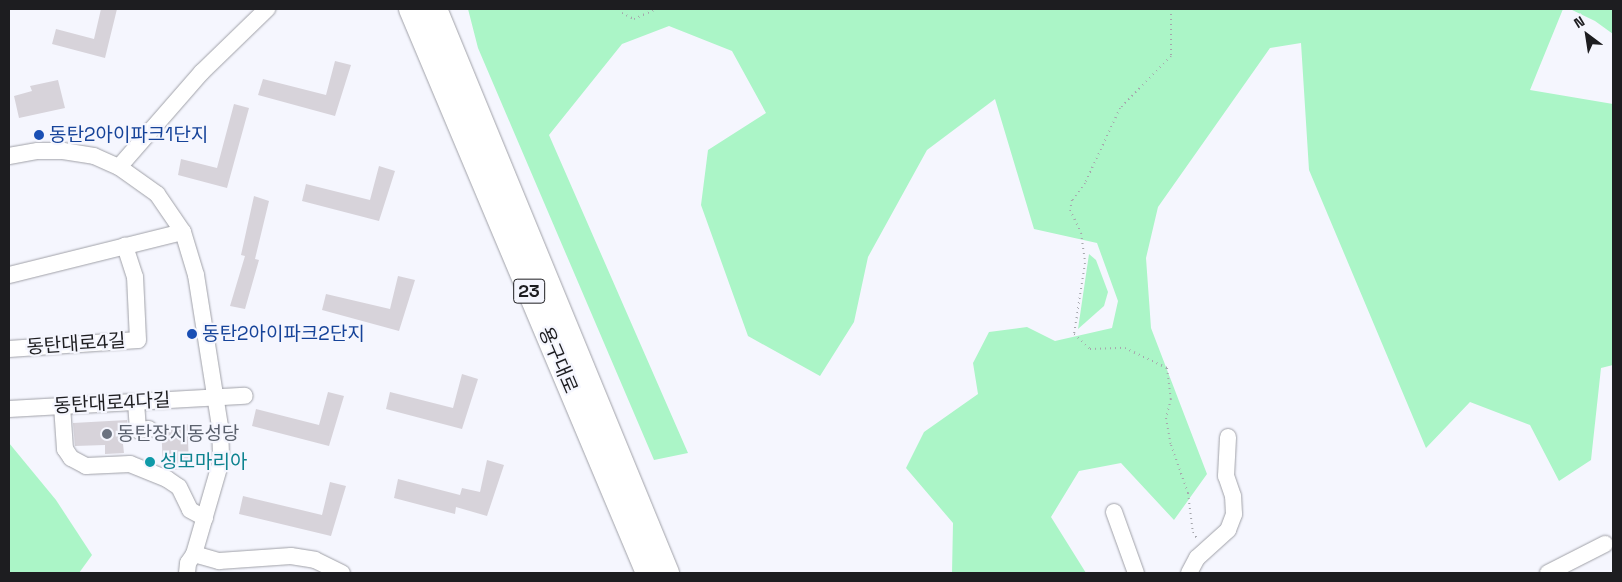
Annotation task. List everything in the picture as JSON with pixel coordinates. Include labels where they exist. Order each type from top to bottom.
[{"type":"highway","name":"용구대로","points":[[411,9],[648,573]]},
{"type":"highway","name":"용구대로","points":[[435,9],[667,573]]},
{"type":"street","points":[[119,166],[202,72],[267,9]]},
{"type":"street","points":[[9,156],[38,150],[63,151],[94,156],[119,166],[157,194],[183,232],[196,275],[216,398],[221,461],[194,554],[188,563],[187,573]]},
{"type":"street","points":[[9,275],[183,232]]},
{"type":"street","name":"동탄대로4길","points":[[9,349],[138,340],[135,277],[124,246]]},
{"type":"street","name":"동탄대로4다길","points":[[9,410],[245,396]]},
{"type":"street","points":[[136,402],[138,430],[149,429]]},
{"type":"street","points":[[62,406],[65,450],[71,458],[86,466],[130,464],[167,479],[179,487],[190,510],[204,518]]},
{"type":"street","points":[[1189,573],[1205,551],[1228,530],[1234,514],[1233,496],[1226,476],[1228,437]]},
{"type":"street","points":[[1114,512],[1136,573]]},
{"type":"street","points":[[1548,573],[1605,544]]},
{"type":"street","points":[[194,554],[219,561],[291,556],[315,560],[342,573]]},
{"type":"path","points":[[621,9],[622,13],[634,19],[656,9]]},
{"type":"path","points":[[1171,9],[1171,56],[1120,108],[1085,183],[1072,200],[1070,210],[1081,233],[1085,264],[1074,334],[1090,350],[1125,348],[1167,368],[1171,398],[1166,418],[1171,445],[1188,493],[1193,532],[1205,551]]},
{"type":"green space","points":[[468,9],[1563,9],[1530,90],[1613,104],[1613,365],[1601,368],[1591,460],[1559,481],[1530,425],[1470,402],[1426,448],[1309,170],[1301,43],[1270,48],[1158,207],[1146,258],[1151,328],[1207,474],[1174,520],[1121,463],[1079,471],[1051,517],[1086,573],[952,573],[953,523],[906,468],[924,432],[978,394],[973,363],[989,332],[1027,327],[1055,341],[1112,328],[1118,301],[1097,243],[1034,229],[995,99],[927,150],[868,257],[854,322],[820,376],[748,336],[701,205],[708,150],[766,113],[732,51],[669,26],[622,44],[549,135],[688,453],[654,460],[478,48]]},
{"type":"green space","points":[[1570,9],[1613,9],[1613,34],[1595,21]]},
{"type":"green space","points":[[1089,254],[1096,260],[1108,292],[1104,306],[1078,329]]},
{"type":"green space","points":[[9,443],[56,500],[92,555],[79,573],[9,573]]},
{"type":"building","points":[[101,9],[117,9],[105,58],[52,44],[56,29],[94,39]]},
{"type":"building","points":[[335,61],[351,65],[335,116],[258,95],[263,79],[326,95]]},
{"type":"building","points":[[58,80],[65,108],[19,118],[14,96],[32,91],[30,86]]},
{"type":"building","points":[[234,104],[249,108],[227,188],[178,175],[181,159],[217,168]]},
{"type":"building","points":[[379,166],[395,171],[379,221],[302,201],[306,184],[370,200]]},
{"type":"building","points":[[254,196],[269,201],[255,259],[259,260],[245,309],[230,306],[245,256],[241,255]]},
{"type":"building","points":[[398,276],[415,280],[399,331],[322,310],[326,294],[390,309]]},
{"type":"building","points":[[462,374],[478,379],[462,429],[386,409],[390,392],[453,408]]},
{"type":"building","points":[[328,392],[344,396],[329,446],[252,426],[256,409],[319,425]]},
{"type":"building","points":[[127,420],[128,444],[123,444],[124,453],[105,454],[105,445],[75,446],[73,423]]},
{"type":"building","points":[[198,424],[199,438],[188,439],[189,469],[172,470],[163,467],[161,425]]},
{"type":"building","points":[[487,460],[504,465],[487,516],[456,507],[455,514],[394,498],[398,479],[460,495],[462,488],[480,492]]},
{"type":"building","points":[[330,482],[346,486],[331,536],[239,514],[243,496],[322,515]]},
{"type":"place","name":"동탄2아이파크1단지","points":[[39,135]]},
{"type":"place","name":"동탄2아이파크2단지","points":[[192,334]]},
{"type":"place","name":"동탄장지동성당","points":[[107,434]]},
{"type":"place","name":"성모마리아","points":[[150,462]]}]
